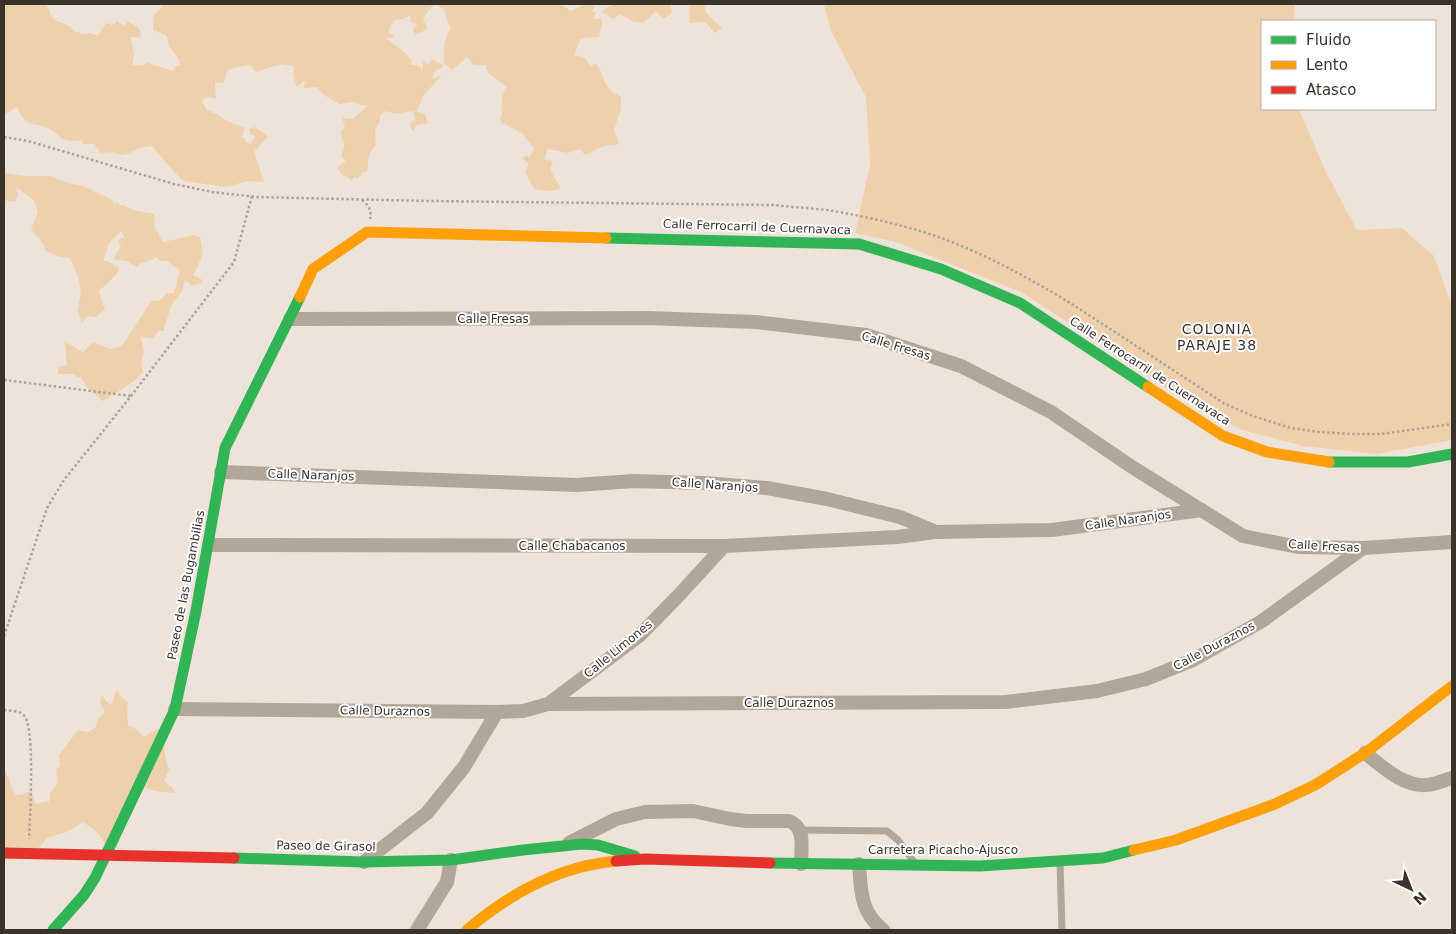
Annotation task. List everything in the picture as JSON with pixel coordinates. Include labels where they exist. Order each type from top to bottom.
[{"type":"street","points":[[290,319],[313,269],[367,232]]},
{"type":"street","name":"Calle Ferrocarril de Cuernavaca","points":[[367,232],[859,244],[941,269],[1020,303],[1223,436],[1267,452],[1336,463],[1408,462],[1452,454]]},
{"type":"street","name":"Calle Fresas","points":[[290,319],[648,318],[756,322],[866,335],[961,366],[1051,412],[1132,467],[1243,536],[1298,547],[1363,548],[1452,542]]},
{"type":"street","name":"Paseo de las Bugambilias","points":[[54,930],[96,878],[176,710],[209,545],[225,448],[290,319]]},
{"type":"street","name":"Calle Naranjos","points":[[221,472],[576,485],[634,481],[704,483],[767,488],[828,499],[900,517],[936,532],[1052,530],[1202,510]]},
{"type":"street","name":"Calle Chabacanos","points":[[209,545],[724,546],[898,537],[936,532]]},
{"type":"street","name":"Calle Limones","points":[[548,704],[639,636],[724,546]]},
{"type":"street","name":"Calle Duraznos","points":[[176,710],[498,712],[523,711],[548,704],[1005,702],[1098,691],[1146,679],[1193,660],[1262,621],[1363,548]]},
{"type":"street","name":"Carretera Picacho-Ajusco","points":[[467,930],[507,899],[527,888],[549,878],[597,863],[644,859],[801,864],[980,866],[1103,858],[1176,840],[1275,804],[1315,785],[1365,753],[1452,686]]},
{"type":"street","points":[[364,862],[428,813],[464,767],[498,712]]},
{"type":"street","points":[[1365,753],[1403,780],[1416,785],[1427,785],[1452,778]]},
{"type":"street","points":[[565,845],[616,820],[645,812],[693,811],[747,821],[789,821],[796,823],[801,830],[801,864]]},
{"type":"street","name":"Paseo de Girasol","points":[[4,853],[364,862],[451,860],[582,844],[598,845],[644,859]]},
{"type":"street","points":[[417,930],[447,882],[451,860]]},
{"type":"street","points":[[858,864],[861,894],[866,910],[875,924],[883,930]]},
{"type":"lane","points":[[801,830],[887,832],[898,840],[916,865]]},
{"type":"lane","points":[[1060,862],[1062,930]]},
{"type":"path","points":[[4,636],[47,508],[64,480],[234,262],[252,196]]},
{"type":"path","points":[[361,199],[371,212],[367,232]]},
{"type":"path","points":[[4,380],[131,396]]},
{"type":"path","points":[[4,710],[18,711],[26,717],[29,730],[32,785],[28,854]]},
{"type":"shaded area","points":[[4,4],[46,4],[53,19],[71,27],[74,31],[83,34],[91,33],[98,36],[106,23],[114,25],[117,21],[126,27],[126,20],[140,29],[141,38],[131,37],[134,55],[132,66],[148,63],[173,71],[176,66],[179,66],[180,61],[169,46],[167,36],[153,30],[154,15],[164,4],[435,4],[423,19],[428,29],[415,35],[413,29],[417,25],[410,22],[411,17],[409,16],[394,20],[388,32],[395,37],[385,38],[412,60],[411,65],[416,65],[423,69],[423,61],[429,65],[432,59],[444,66],[433,73],[433,79],[442,75],[422,97],[416,111],[425,114],[428,123],[417,125],[413,131],[409,124],[416,119],[412,111],[396,114],[386,111],[380,115],[380,121],[375,130],[376,145],[369,157],[368,171],[362,173],[358,179],[355,177],[351,181],[346,175],[344,177],[337,167],[346,161],[341,156],[345,143],[342,140],[341,132],[345,127],[342,118],[352,119],[368,106],[353,102],[340,104],[325,95],[317,87],[304,88],[305,80],[297,87],[293,76],[294,66],[281,64],[256,72],[249,65],[227,70],[224,83],[215,82],[216,99],[206,97],[202,100],[207,110],[245,128],[242,137],[246,142],[251,144],[255,136],[250,134],[249,129],[255,127],[268,136],[254,152],[264,182],[248,181],[226,187],[184,181],[152,146],[140,148],[125,155],[113,152],[101,153],[94,144],[82,144],[82,140],[64,139],[46,127],[26,121],[17,107],[4,115]]},
{"type":"shaded area","points":[[435,4],[560,4],[571,11],[584,4],[593,4],[592,12],[596,12],[593,19],[601,18],[602,24],[599,37],[581,38],[574,55],[585,58],[591,67],[595,63],[609,88],[621,97],[621,109],[614,130],[619,144],[604,146],[585,155],[580,149],[568,153],[548,149],[544,159],[553,161],[550,169],[561,189],[550,191],[534,189],[525,172],[529,164],[523,159],[525,156],[530,157],[534,148],[522,133],[502,123],[500,118],[502,99],[507,87],[488,73],[486,65],[474,65],[467,57],[452,70],[444,63],[444,45],[451,28],[444,9]]},
{"type":"shaded area","points":[[615,4],[670,4],[672,13],[663,19],[656,11],[644,22],[635,22],[619,14],[614,19],[601,12]]},
{"type":"shaded area","points":[[690,4],[706,4],[705,12],[722,28],[715,33],[706,22],[689,23]]},
{"type":"shaded area","points":[[824,4],[1295,4],[1294,20],[1261,20],[1261,110],[1299,110],[1326,172],[1357,230],[1402,228],[1434,256],[1452,306],[1452,440],[1376,454],[1303,446],[1242,430],[1206,414],[1023,293],[896,242],[855,233],[870,165],[866,97],[831,31]]},
{"type":"shaded area","points":[[4,173],[23,176],[51,176],[68,183],[83,186],[111,199],[114,203],[124,205],[133,210],[154,214],[155,227],[163,242],[194,235],[200,237],[203,255],[193,275],[200,278],[203,282],[193,286],[185,281],[182,291],[172,304],[164,331],[159,331],[152,339],[141,337],[144,352],[141,364],[143,372],[136,380],[103,401],[87,387],[80,376],[78,378],[74,374],[58,374],[58,367],[67,365],[65,342],[83,352],[93,342],[111,349],[122,346],[152,300],[159,301],[167,293],[174,293],[180,270],[167,261],[160,261],[157,257],[137,267],[126,261],[114,259],[121,247],[118,240],[125,237],[121,231],[109,243],[103,261],[108,261],[119,268],[116,275],[99,291],[105,309],[96,317],[88,316],[82,322],[77,310],[80,283],[70,258],[60,257],[46,251],[43,243],[31,230],[38,212],[34,200],[16,187],[18,196],[15,202],[4,200]]},
{"type":"shaded area","points":[[117,689],[122,698],[128,702],[128,725],[139,731],[143,737],[158,729],[164,738],[165,756],[169,770],[164,781],[173,788],[175,793],[156,791],[145,787],[108,848],[97,832],[83,822],[69,831],[47,838],[40,847],[4,861],[4,768],[15,795],[31,791],[36,804],[50,801],[50,794],[58,783],[56,769],[60,766],[59,755],[78,730],[88,732],[95,728],[99,717],[105,712],[100,703],[102,695],[111,705]]},
{"type":"traffic: fast","points":[[606,238],[859,244],[941,269],[1020,303],[1148,387]]},
{"type":"traffic: fast","points":[[53,930],[84,895],[95,878],[175,709],[196,611],[225,448],[300,297]]},
{"type":"traffic: fast","points":[[1329,462],[1408,462],[1452,454]]},
{"type":"traffic: fast","points":[[234,858],[364,862],[451,860],[582,844],[598,845],[635,856]]},
{"type":"traffic: fast","points":[[770,863],[980,866],[1103,858],[1134,850]]},
{"type":"traffic: slow","points":[[300,297],[313,269],[367,232],[606,238]]},
{"type":"traffic: slow","points":[[1148,387],[1223,436],[1267,452],[1329,462]]},
{"type":"traffic: slow","points":[[1134,850],[1176,840],[1275,804],[1315,785],[1365,753],[1452,686]]},
{"type":"traffic: slow","points":[[467,930],[500,905],[536,884],[575,869],[616,861]]},
{"type":"traffic: jam","points":[[4,853],[234,858]]},
{"type":"traffic: jam","points":[[616,861],[645,859],[770,863]]},
{"type":"district","name":"COLONIA PARAJE 38","points":[[1217,338]]}]
